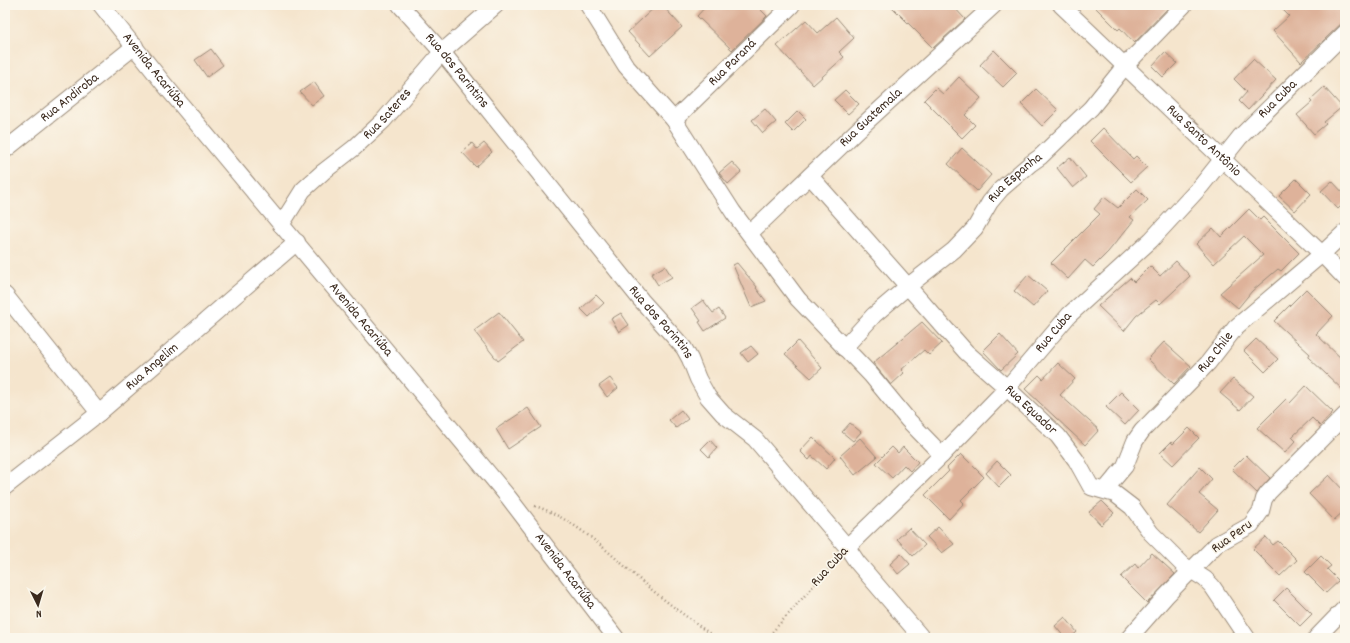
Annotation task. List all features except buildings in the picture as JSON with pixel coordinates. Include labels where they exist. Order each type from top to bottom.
[{"type":"street","name":"Avenida Acariúba","points":[[101,5],[164,84],[509,498],[616,638]]},
{"type":"street","name":"Rua dos Parintins","points":[[400,5],[442,52],[637,294],[684,348],[708,397],[723,414],[755,439],[922,638]]},
{"type":"street","name":"Rua Sateres","points":[[281,225],[303,190],[354,148],[383,121],[442,52],[496,5]]},
{"type":"street","points":[[588,5],[626,66],[674,120],[707,174],[733,212],[798,299],[871,375],[908,420],[942,455]]},
{"type":"street","name":"Rua Paraná","points":[[674,120],[792,5]]},
{"type":"street","name":"Rua Guatemala","points":[[750,233],[994,5]]},
{"type":"street","name":"Rua Santo Antônio","points":[[1061,5],[1124,67],[1322,254],[1345,278]]},
{"type":"street","name":"Rua Espanha","points":[[844,348],[874,315],[954,250],[975,228],[990,202],[1001,189],[1040,157],[1091,108],[1124,67],[1184,5]]},
{"type":"street","name":"Rua Cuba","points":[[847,547],[942,455],[1007,388],[1069,314],[1151,240],[1201,186],[1240,137],[1345,33]]},
{"type":"street","name":"Rua Andiroba","points":[[5,150],[134,46]]},
{"type":"street","name":"Rua Equador","points":[[810,176],[966,352],[1058,436],[1076,460],[1091,487],[1115,494],[1132,507],[1151,533],[1183,565],[1205,579],[1218,593],[1247,638]]},
{"type":"street","name":"Rua Chile","points":[[1105,490],[1125,466],[1135,441],[1142,432],[1208,363],[1236,327],[1322,254],[1345,232]]},
{"type":"street","name":"Rua Angelim","points":[[5,487],[99,414],[297,242]]},
{"type":"street","points":[[5,295],[99,414]]},
{"type":"street","name":"Rua Peru","points":[[1129,638],[1217,544],[1252,525],[1261,511],[1264,499],[1268,493],[1345,415]]},
{"type":"street","points":[[1316,638],[1345,608]]},
{"type":"path","points":[[534,506],[559,517],[589,536],[668,603],[716,638]]},
{"type":"path","name":"Rua Cuba","points":[[767,638],[847,547]]}]
